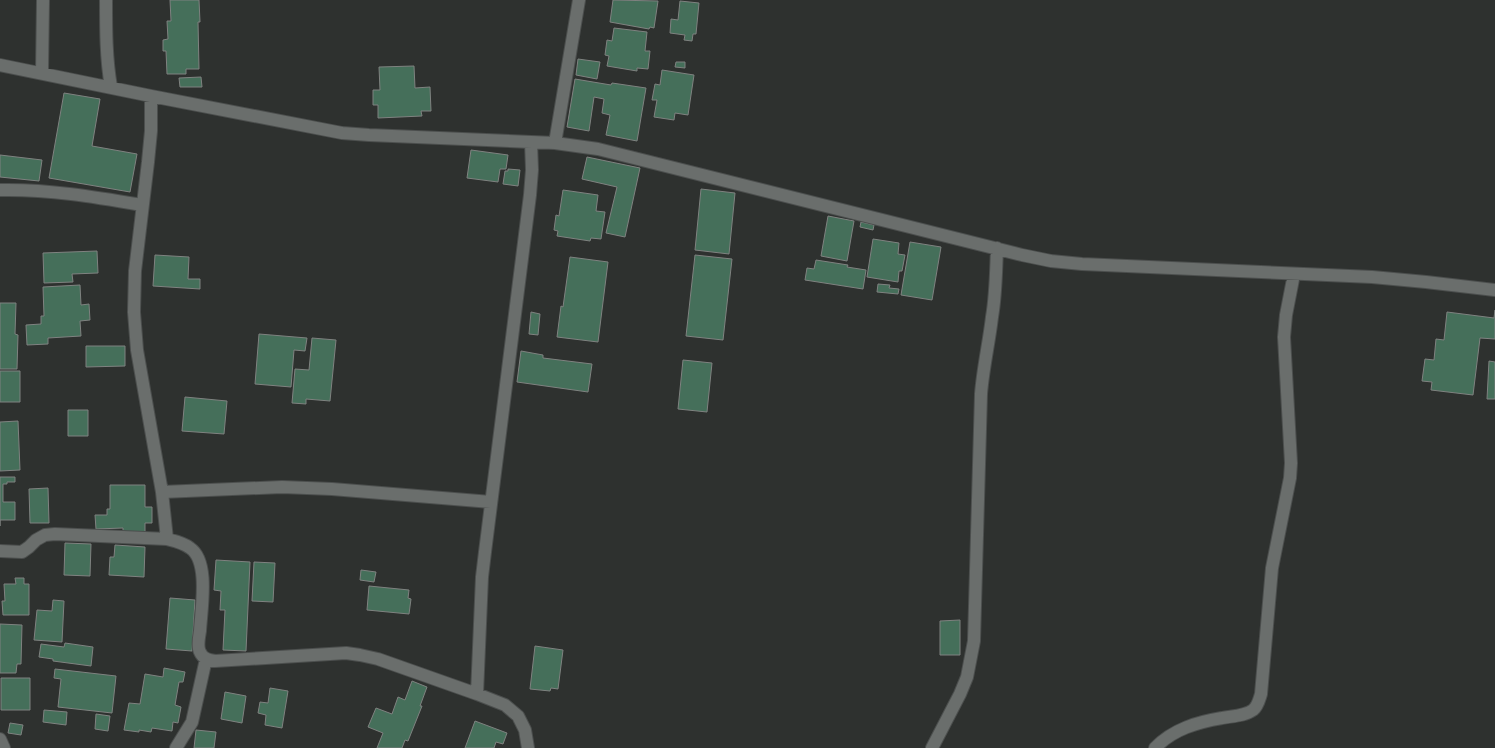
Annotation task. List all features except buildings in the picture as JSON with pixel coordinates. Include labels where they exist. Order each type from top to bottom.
[{"type":"street","points":[[42,73],[43,0]]},
{"type":"street","points":[[106,0],[107,65],[111,87]]},
{"type":"street","points":[[554,143],[578,0]]},
{"type":"street","points":[[0,65],[151,96],[342,132],[369,135],[554,143],[598,149],[1051,261],[1082,264],[1399,279],[1495,290]]},
{"type":"street","points":[[151,96],[151,131],[135,271],[134,312],[137,350],[162,492],[167,539]]},
{"type":"street","points":[[478,694],[482,577],[530,195],[532,170],[531,142]]},
{"type":"street","points":[[0,190],[46,191],[142,205]]},
{"type":"street","points":[[932,748],[960,694],[967,677],[974,641],[981,394],[995,289],[997,248]]},
{"type":"street","points":[[1155,748],[1176,732],[1193,724],[1244,714],[1252,711],[1258,704],[1261,694],[1272,568],[1290,478],[1291,463],[1284,337],[1286,315],[1294,274]]},
{"type":"street","points":[[162,492],[282,487],[379,492],[491,502]]},
{"type":"street","points":[[0,551],[22,552],[36,540],[45,535],[55,534],[167,539],[191,548],[199,557],[202,569],[203,585],[199,640],[200,652],[206,659],[215,661],[346,653],[378,659],[505,705],[518,716],[525,730],[528,748]]},
{"type":"street","points":[[176,748],[192,722],[206,659]]},
{"type":"street","points":[[0,739],[4,748]]}]
